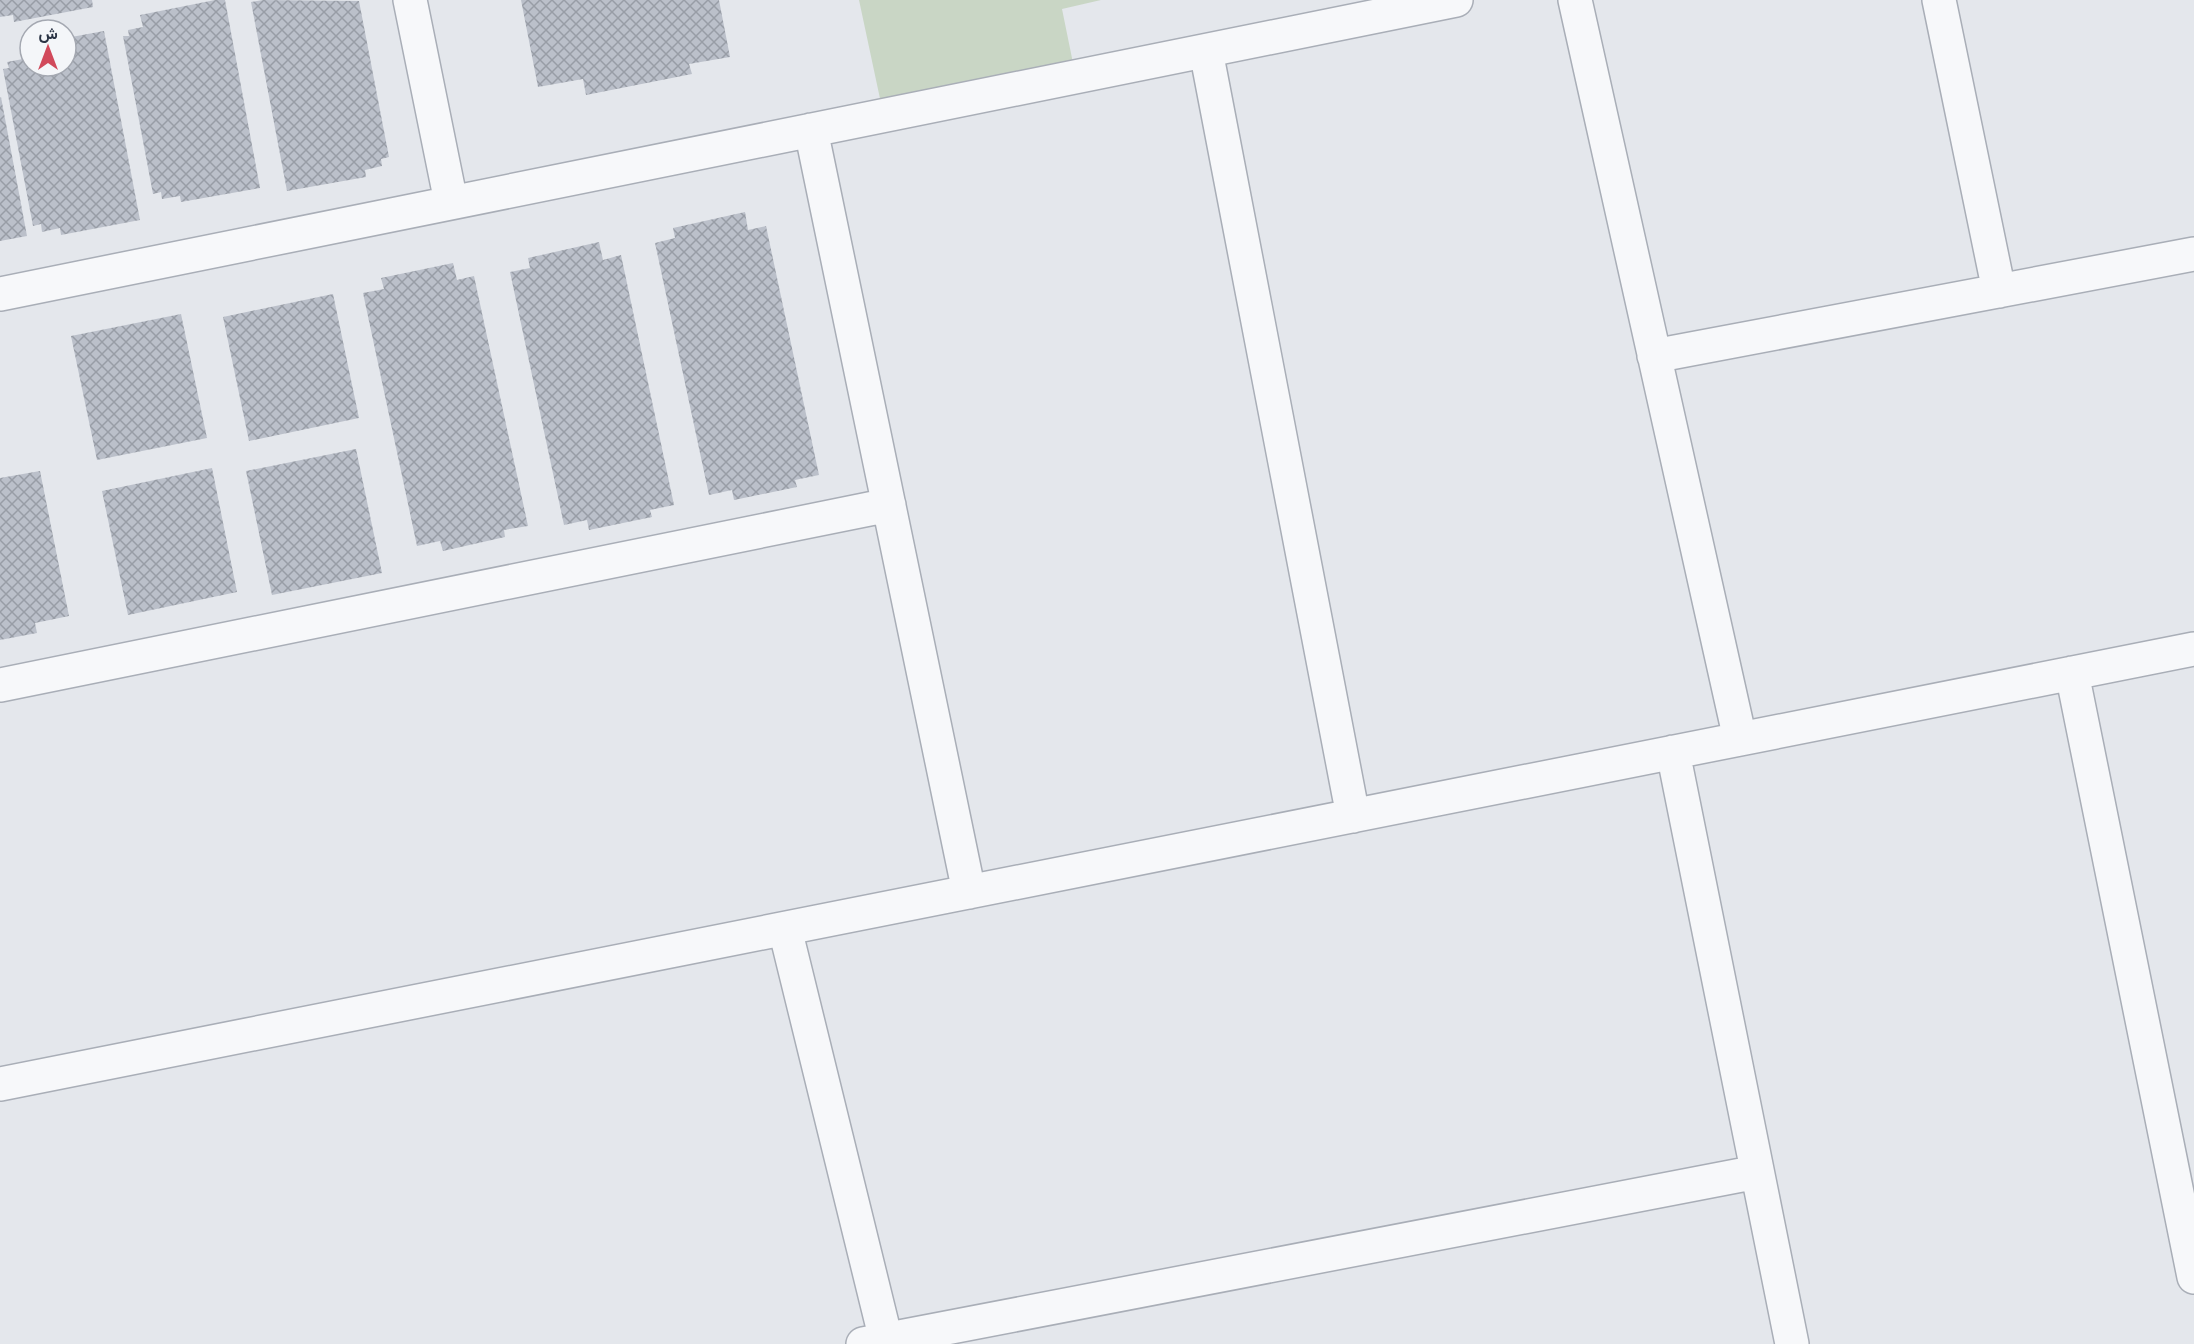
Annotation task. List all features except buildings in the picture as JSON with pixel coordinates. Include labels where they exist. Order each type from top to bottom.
[{"type":"street","points":[[410,0],[451,202]]},
{"type":"street","points":[[0,294],[1456,0]]},
{"type":"street","points":[[1575,0],[1740,739]]},
{"type":"street","points":[[1939,0],[1999,291]]},
{"type":"street","points":[[1206,51],[1353,816]]},
{"type":"street","points":[[811,130],[969,892]]},
{"type":"street","points":[[1654,356],[2194,254]]},
{"type":"street","points":[[0,685],[889,505]]},
{"type":"street","points":[[0,1084],[2194,649]]},
{"type":"street","points":[[2072,673],[2194,1277]]},
{"type":"street","points":[[1673,752],[1791,1344]]},
{"type":"street","points":[[785,928],[874,1342],[1757,1172]]},
{"type":"green space","points":[[859,0],[1101,0],[1062,9],[1074,68],[882,108]]}]
